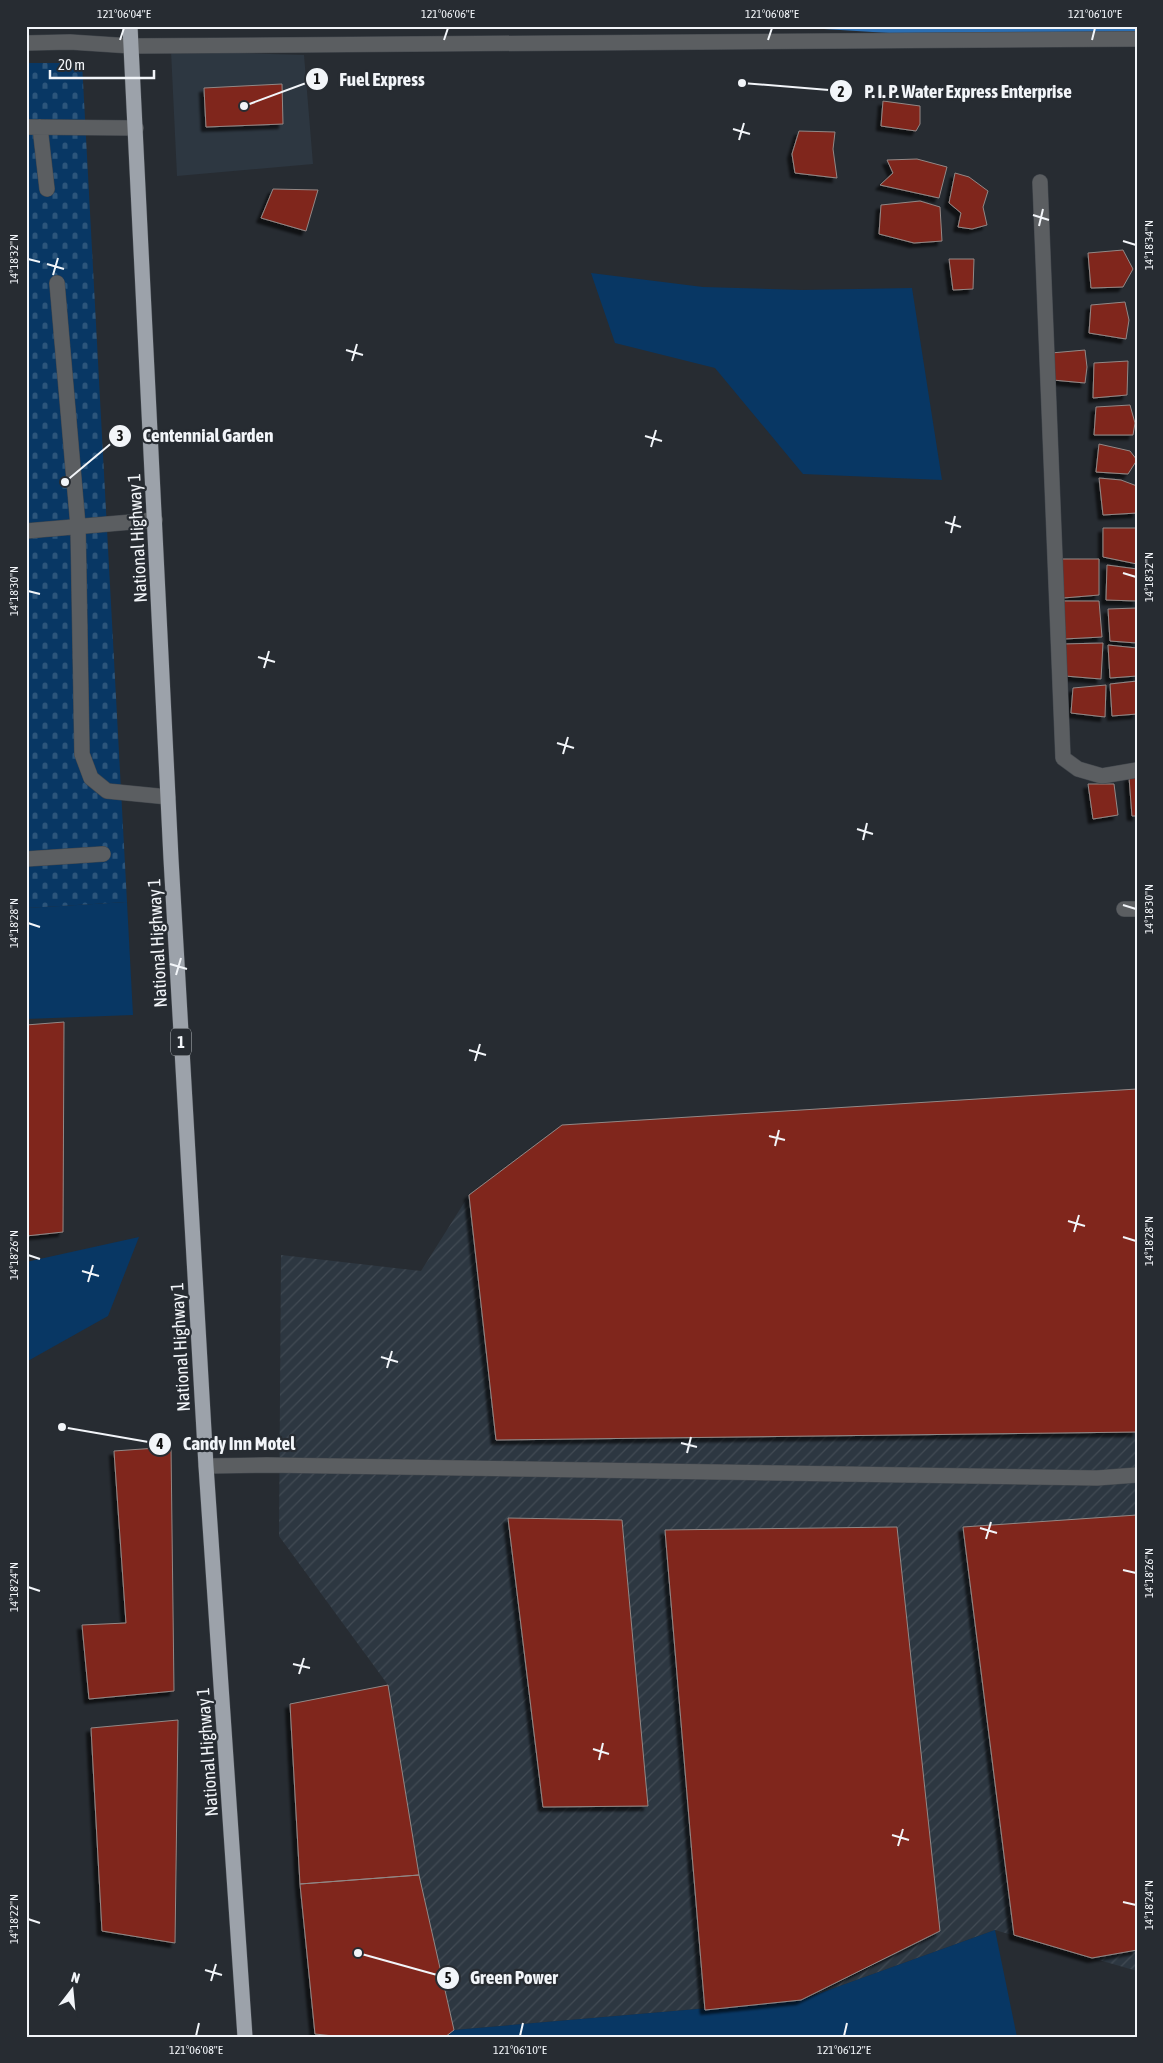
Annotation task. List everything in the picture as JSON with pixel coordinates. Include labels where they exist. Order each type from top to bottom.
[{"type":"highway","name":"National Highway 1","points":[[130,37],[168,796],[206,1466],[245,2037]]},
{"type":"street","points":[[26,43],[70,42],[130,37],[1137,39]]},
{"type":"street","points":[[47,189],[33,127],[136,128]]},
{"type":"street","points":[[1040,182],[1063,758],[1078,769],[1102,776],[1137,770]]},
{"type":"street","points":[[57,283],[78,526],[82,754],[91,778],[107,791],[168,796]]},
{"type":"street","points":[[26,530],[155,520]]},
{"type":"street","points":[[26,859],[103,854]]},
{"type":"street","points":[[206,1466],[267,1465],[1097,1478],[1137,1475]]},
{"type":"shaded area","points":[[775,26],[1137,26],[1137,34],[987,39]]},
{"type":"shaded area","points":[[171,51],[304,55],[313,164],[177,176]]},
{"type":"shaded area","points":[[1137,1089],[1137,1971],[995,1930],[801,2000],[454,2030],[419,1875],[388,1685],[279,1536],[281,1255],[421,1271],[469,1195],[562,1125]]},
{"type":"green space","points":[[26,63],[82,63],[127,902],[26,908]]},
{"type":"green space","points":[[591,273],[703,287],[802,290],[912,288],[942,480],[803,474],[715,368],[615,343]]},
{"type":"green space","points":[[127,902],[133,1015],[26,1019],[26,908]]},
{"type":"green space","points":[[139,1237],[108,1316],[26,1362],[26,1262]]},
{"type":"green space","points":[[995,1930],[1017,2037],[445,2037],[454,2030],[801,2000]]},
{"type":"building","points":[[282,84],[283,124],[206,127],[204,88]]},
{"type":"building","points":[[883,101],[920,106],[920,124],[916,131],[881,126]]},
{"type":"building","points":[[799,131],[835,132],[833,149],[837,178],[795,173],[792,154]]},
{"type":"building","points":[[917,159],[947,167],[939,198],[880,185],[893,173],[887,160]]},
{"type":"building","points":[[955,173],[969,177],[988,191],[983,207],[987,225],[972,229],[958,227],[961,213],[949,203]]},
{"type":"building","points":[[273,189],[318,190],[306,231],[261,218]]},
{"type":"building","points":[[920,201],[940,207],[942,241],[914,243],[879,234],[881,205]]},
{"type":"building","points":[[1123,250],[1133,269],[1123,287],[1091,288],[1088,253]]},
{"type":"building","points":[[949,259],[974,259],[973,289],[953,290]]},
{"type":"building","points":[[1125,302],[1129,320],[1126,339],[1089,333],[1091,305]]},
{"type":"building","points":[[1085,350],[1087,367],[1085,383],[1053,380],[1051,353]]},
{"type":"building","points":[[1128,361],[1127,395],[1093,398],[1094,363]]},
{"type":"building","points":[[1130,405],[1135,423],[1133,435],[1094,435],[1096,407]]},
{"type":"building","points":[[1099,444],[1130,451],[1137,460],[1128,474],[1096,472]]},
{"type":"building","points":[[1099,478],[1121,480],[1137,486],[1137,513],[1103,515]]},
{"type":"building","points":[[1103,528],[1137,528],[1137,564],[1103,557]]},
{"type":"building","points":[[1059,559],[1099,559],[1099,595],[1063,598]]},
{"type":"building","points":[[1107,565],[1137,569],[1137,601],[1106,600]]},
{"type":"building","points":[[1060,601],[1099,601],[1102,637],[1064,639]]},
{"type":"building","points":[[1137,608],[1137,643],[1110,641],[1108,609]]},
{"type":"building","points":[[1103,643],[1101,679],[1065,676],[1063,644]]},
{"type":"building","points":[[1108,645],[1137,648],[1137,676],[1110,678]]},
{"type":"building","points":[[1137,681],[1137,714],[1112,716],[1110,684]]},
{"type":"building","points":[[1106,685],[1105,717],[1071,713],[1073,688]]},
{"type":"building","points":[[1137,774],[1137,816],[1132,816],[1129,777]]},
{"type":"building","points":[[1088,784],[1114,784],[1118,815],[1093,819]]},
{"type":"building","points":[[64,1022],[63,1232],[26,1236],[26,1025]]},
{"type":"building","points":[[1137,1089],[1137,1432],[496,1440],[469,1195],[562,1125]]},
{"type":"building","points":[[171,1447],[174,1691],[89,1699],[82,1625],[126,1623],[114,1451]]},
{"type":"building","points":[[1137,1515],[1137,1950],[1092,1958],[1014,1935],[963,1527]]},
{"type":"building","points":[[508,1518],[622,1520],[648,1806],[543,1807]]},
{"type":"building","points":[[897,1527],[940,1931],[801,2000],[705,2010],[665,1530]]},
{"type":"building","points":[[388,1685],[419,1875],[300,1884],[290,1704]]},
{"type":"building","points":[[178,1720],[175,1943],[102,1931],[91,1728]]},
{"type":"building","points":[[419,1875],[454,2030],[445,2037],[343,2037],[315,2034],[300,1884]]},
{"type":"place","name":"P. I. P. Water Express Enterprise","points":[[742,83]]},
{"type":"place","name":"Fuel Express","points":[[244,106]]},
{"type":"place","name":"Centennial Garden","points":[[65,482]]},
{"type":"place","name":"Candy Inn Motel","points":[[62,1427]]},
{"type":"place","name":"Green Power","points":[[358,1953]]}]
